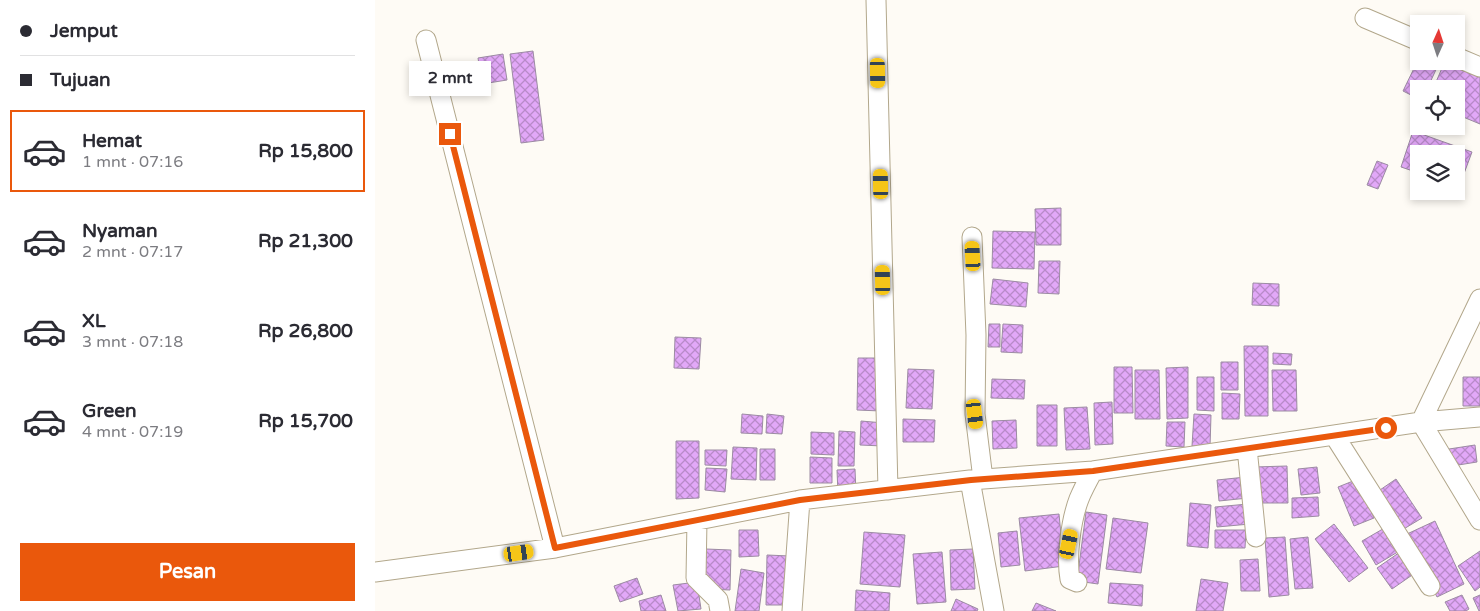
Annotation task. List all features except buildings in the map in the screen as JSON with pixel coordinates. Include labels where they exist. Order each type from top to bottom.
[{"type":"street","points":[[877,0],[888,490]]},
{"type":"street","points":[[1365,18],[1410,37]]},
{"type":"street","points":[[426,40],[555,548]]},
{"type":"street","points":[[1465,61],[1480,67]]},
{"type":"street","points":[[972,237],[976,335],[975,414],[977,480],[994,611]]},
{"type":"street","points":[[1421,422],[1480,299]]},
{"type":"street","points":[[375,572],[555,548],[800,500],[977,480],[1093,471],[1421,422],[1480,417]]},
{"type":"street","points":[[1421,422],[1480,520]]},
{"type":"street","points":[[1334,435],[1430,586]]},
{"type":"street","points":[[1247,448],[1256,537]]},
{"type":"street","points":[[1077,582],[1070,579],[1069,544],[1077,507],[1093,471]]},
{"type":"street","points":[[792,611],[800,500]]},
{"type":"street","points":[[697,520],[696,578],[718,600],[720,611]]},
{"type":"route","points":[[450,134],[555,548],[800,500],[971,480],[1093,471],[1386,428]]}]
